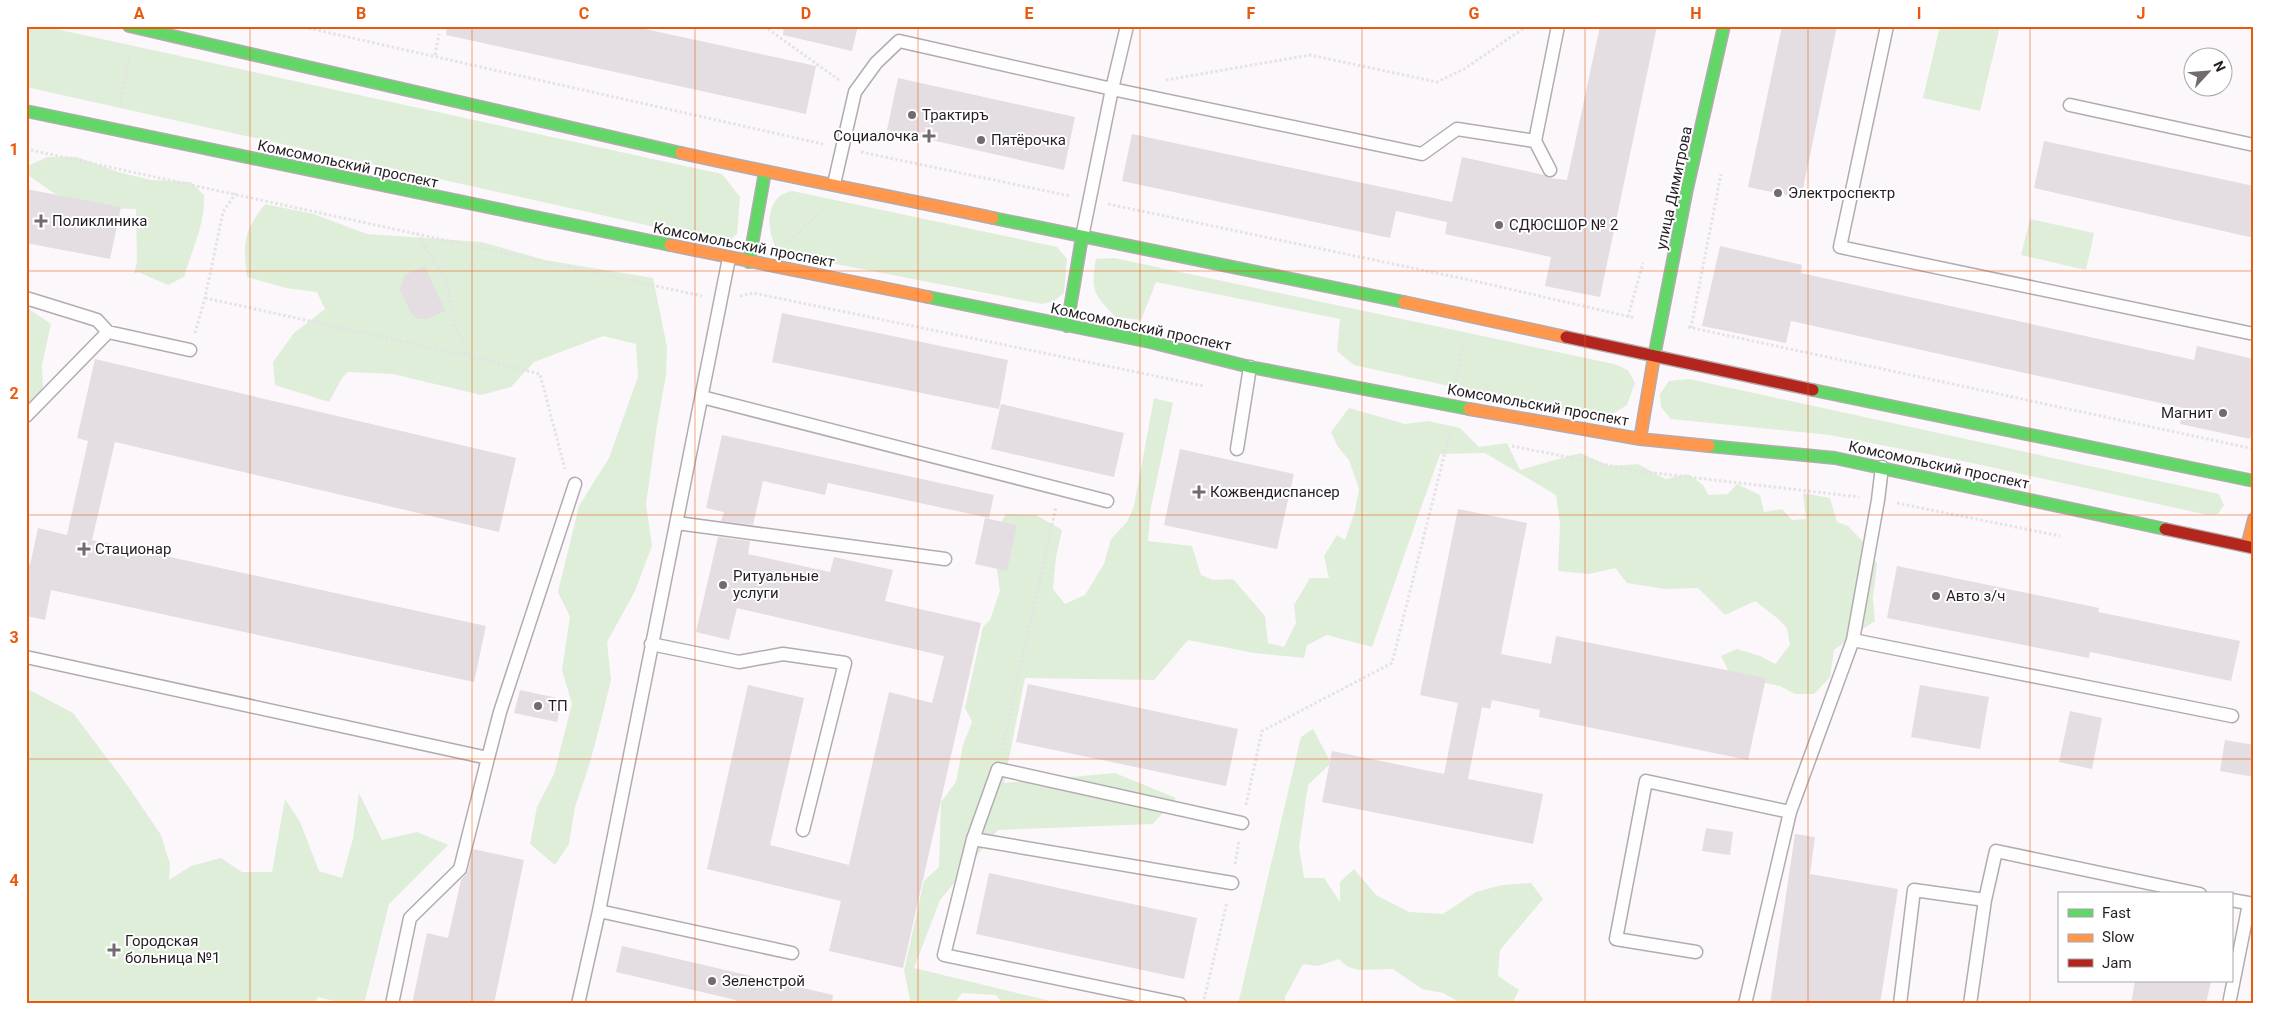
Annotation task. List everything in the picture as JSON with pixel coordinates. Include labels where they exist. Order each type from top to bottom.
[{"type":"main road","name":"улица Димитрова","points":[[1640,439],[1654,357],[1688,189],[1724,26]]},
{"type":"main road","points":[[132,27],[765,172],[834,184],[1082,237],[1469,315],[1654,357],[2254,481]]},
{"type":"main road","name":"Комсомольский проспект","points":[[26,111],[114,131],[729,258],[772,265],[1150,342],[1250,367],[1452,406],[1640,439],[1835,458],[2250,547]]},
{"type":"main road","points":[[749,262],[765,172]]},
{"type":"main road","points":[[1067,326],[1082,237]]},
{"type":"main road","points":[[2250,547],[2254,519]]},
{"type":"lane","points":[[1082,237],[1112,89],[1127,26]]},
{"type":"lane","points":[[1550,170],[1535,141],[1558,26]]},
{"type":"lane","points":[[1887,26],[1840,247],[2254,334]]},
{"type":"lane","points":[[834,184],[855,92],[876,63],[899,42],[1422,154],[1457,129],[1535,141]]},
{"type":"lane","points":[[2070,105],[2254,146]]},
{"type":"lane","points":[[578,1004],[599,911],[729,258]]},
{"type":"lane","points":[[26,298],[97,320],[108,332],[190,350]]},
{"type":"lane","points":[[26,416],[108,332]]},
{"type":"lane","points":[[1237,449],[1250,367]]},
{"type":"lane","points":[[702,397],[1060,487],[1107,501]]},
{"type":"lane","points":[[1745,1004],[1790,812],[1853,640],[1878,500],[1882,467]]},
{"type":"lane","points":[[392,1004],[410,918],[460,869],[500,712],[575,484]]},
{"type":"lane","points":[[677,522],[945,559]]},
{"type":"lane","points":[[1853,640],[2232,716]]},
{"type":"lane","points":[[651,644],[739,662],[783,654],[845,664],[803,830]]},
{"type":"lane","points":[[26,657],[488,758]]},
{"type":"lane","points":[[1180,1004],[944,955],[973,839],[998,769],[1242,823]]},
{"type":"lane","points":[[1696,952],[1616,939],[1646,781],[1790,812]]},
{"type":"lane","points":[[973,839],[1232,883]]},
{"type":"lane","points":[[1970,1004],[1986,900],[1996,851],[2191,892]]},
{"type":"lane","points":[[1900,1004],[1914,890],[1986,900]]},
{"type":"lane","points":[[2229,1004],[2252,904],[2232,900]]},
{"type":"lane","points":[[599,911],[792,953]]},
{"type":"path","points":[[299,26],[842,148],[1479,282],[1628,317],[1691,328],[2254,449]]},
{"type":"path","points":[[764,26],[855,92]]},
{"type":"path","points":[[1159,81],[1310,55],[1437,82],[1464,69],[1527,26]]},
{"type":"path","points":[[114,131],[132,27]]},
{"type":"path","points":[[435,56],[440,34]]},
{"type":"path","points":[[753,293],[785,245],[847,187],[862,152]]},
{"type":"path","points":[[1691,328],[1721,171]]},
{"type":"path","points":[[190,350],[205,298],[222,212],[236,193]]},
{"type":"path","points":[[417,233],[446,281],[455,325],[469,356]]},
{"type":"path","points":[[1203,1004],[1232,883],[1242,823],[1262,731],[1392,663],[1450,434],[1452,406],[1469,315],[1479,282]]},
{"type":"path","points":[[205,298],[469,356],[540,374],[556,431],[563,466],[575,484]]},
{"type":"path","points":[[998,769],[1060,487]]},
{"type":"green space","points":[[26,26],[42,26],[722,174],[740,197],[737,234],[727,243],[26,87]]},
{"type":"green space","points":[[1940,26],[2000,26],[1980,111],[1923,98]]},
{"type":"green space","points":[[47,157],[77,157],[118,172],[151,180],[191,182],[204,195],[204,206],[200,227],[184,277],[168,285],[138,272],[134,274],[137,261],[136,209],[101,208],[55,194],[28,175],[28,166]]},
{"type":"green space","points":[[792,191],[1057,247],[1067,259],[1064,293],[1054,301],[1042,304],[815,260],[775,246],[770,230],[770,213],[777,199],[783,194]]},
{"type":"green space","points":[[265,204],[313,214],[367,234],[482,242],[545,260],[653,278],[667,347],[666,375],[646,504],[652,546],[635,591],[607,642],[611,680],[589,766],[575,807],[569,844],[555,865],[530,844],[537,807],[554,774],[572,704],[562,670],[570,617],[558,592],[579,506],[609,458],[638,377],[636,344],[603,336],[534,362],[511,387],[481,395],[393,374],[348,372],[342,378],[329,402],[275,385],[273,362],[294,333],[325,309],[317,292],[286,288],[247,277],[246,238],[252,222]]},
{"type":"green space","points":[[2030,219],[2094,233],[2086,270],[2021,255]]},
{"type":"green space","points":[[1114,258],[1614,364],[1628,370],[1635,383],[1627,405],[1614,413],[1590,417],[1354,365],[1337,351],[1340,319],[1156,282],[1141,320],[1115,317],[1098,297],[1093,279],[1096,259]]},
{"type":"green space","points":[[26,307],[51,324],[42,365],[43,389],[26,406]]},
{"type":"green space","points":[[1689,379],[2219,494],[2224,505],[2218,514],[2208,515],[1963,461],[1830,435],[1671,419],[1661,407],[1660,394],[1669,381]]},
{"type":"green space","points":[[1154,398],[1173,403],[1151,507],[1148,541],[1192,546],[1201,575],[1213,580],[1233,579],[1265,616],[1268,643],[1284,647],[1296,623],[1294,605],[1310,578],[1329,578],[1324,556],[1337,535],[1345,540],[1355,511],[1359,489],[1349,460],[1338,447],[1331,432],[1349,408],[1405,424],[1428,421],[1460,428],[1479,447],[1507,443],[1520,470],[1580,453],[1610,466],[1638,464],[1665,479],[1688,474],[1703,485],[1708,495],[1728,494],[1737,484],[1760,495],[1764,512],[1782,509],[1792,520],[1806,519],[1803,493],[1830,498],[1837,522],[1848,526],[1868,547],[1853,636],[1834,650],[1830,677],[1814,694],[1795,694],[1780,686],[1731,676],[1721,656],[1737,649],[1760,656],[1775,664],[1790,645],[1787,628],[1755,601],[1725,615],[1698,588],[1665,589],[1627,583],[1615,568],[1589,574],[1558,571],[1560,524],[1556,495],[1485,453],[1440,454],[1372,647],[1327,635],[1307,645],[1304,658],[1254,653],[1188,640],[1154,680],[1025,678],[1004,783],[1115,773],[1176,798],[1153,824],[998,830],[940,900],[914,968],[1063,1004],[1003,1004],[996,995],[962,993],[954,1004],[911,1004],[904,971],[924,881],[939,867],[941,802],[956,782],[963,745],[972,722],[965,708],[983,627],[990,620],[1000,591],[996,562],[998,527],[1006,514],[1036,515],[1062,530],[1056,557],[1053,589],[1065,604],[1085,595],[1104,564],[1111,539],[1127,522],[1134,506]]},
{"type":"green space","points":[[1870,550],[1877,564],[1873,598],[1875,621],[1855,634]]},
{"type":"green space","points":[[26,688],[73,713],[125,782],[161,835],[170,864],[169,880],[191,866],[221,858],[242,872],[272,872],[285,799],[300,822],[319,871],[342,878],[353,839],[359,793],[382,840],[417,832],[448,845],[389,904],[364,1004],[346,1004],[318,997],[314,1004],[26,1004]]},
{"type":"green space","points":[[1313,729],[1331,763],[1308,785],[1299,847],[1304,878],[1324,878],[1340,902],[1340,882],[1354,869],[1376,895],[1409,912],[1443,914],[1476,892],[1502,885],[1531,883],[1543,899],[1500,950],[1498,976],[1519,990],[1512,1004],[1463,1004],[1443,993],[1422,989],[1393,969],[1359,970],[1348,967],[1339,959],[1318,966],[1303,964],[1285,997],[1285,1004],[1238,1004],[1301,737]]},
{"type":"building","points":[[447,26],[631,26],[816,66],[806,114],[446,35]]},
{"type":"building","points":[[784,26],[858,26],[852,51],[783,35]]},
{"type":"building","points":[[1600,26],[1657,26],[1600,297],[1545,286],[1551,257],[1445,234],[1447,222],[1396,211],[1390,238],[1122,181],[1132,134],[1452,202],[1462,157],[1544,175],[1549,178],[1567,180]]},
{"type":"building","points":[[1782,26],[1837,26],[1801,198],[1748,187]]},
{"type":"building","points":[[898,78],[1075,117],[1064,170],[887,130]]},
{"type":"building","points":[[2044,141],[2254,186],[2254,238],[2034,188]]},
{"type":"building","points":[[26,189],[121,207],[110,259],[26,243]]},
{"type":"building","points":[[1720,246],[1802,265],[1801,273],[2194,360],[2197,346],[2254,359],[2254,423],[2250,439],[2180,424],[2183,408],[1791,321],[1786,343],[1702,326]]},
{"type":"building","points":[[425,266],[445,311],[427,319],[418,319],[411,313],[400,290],[405,275]]},
{"type":"building","points":[[782,313],[1008,360],[999,409],[772,362]]},
{"type":"building","points":[[95,359],[516,458],[499,532],[115,442],[92,540],[486,626],[474,682],[51,590],[45,620],[26,616],[26,564],[30,565],[38,528],[67,535],[88,441],[77,438]]},
{"type":"building","points":[[1001,404],[1124,433],[1114,477],[991,449]]},
{"type":"building","points":[[722,435],[994,495],[989,518],[828,483],[825,495],[763,481],[753,525],[721,521],[724,512],[706,508]]},
{"type":"building","points":[[1180,449],[1294,474],[1277,549],[1164,525]]},
{"type":"building","points":[[1458,509],[1527,523],[1501,654],[1551,664],[1556,636],[1766,678],[1748,760],[1539,717],[1540,710],[1492,700],[1490,709],[1482,707],[1468,779],[1543,794],[1533,844],[1322,802],[1332,751],[1444,774],[1458,703],[1420,695]]},
{"type":"building","points":[[985,518],[1017,525],[1007,571],[975,564]]},
{"type":"building","points":[[718,537],[750,541],[748,554],[830,572],[834,557],[893,570],[885,601],[981,623],[903,968],[829,951],[841,901],[707,869],[748,685],[804,698],[770,845],[849,865],[889,692],[932,703],[944,656],[737,608],[729,640],[696,632]]},
{"type":"building","points":[[1897,566],[2099,608],[2098,612],[2240,641],[2231,681],[2090,652],[2089,658],[1887,618]]},
{"type":"building","points":[[1028,684],[1238,729],[1226,786],[1016,742]]},
{"type":"building","points":[[1920,685],[1989,697],[1980,749],[1911,737]]},
{"type":"building","name":"ТП","points":[[520,690],[562,699],[557,722],[514,713]]},
{"type":"building","points":[[2070,711],[2102,718],[2092,769],[2059,762]]},
{"type":"building","points":[[2225,740],[2254,745],[2254,777],[2220,771]]},
{"type":"building","points":[[1706,828],[1733,832],[1730,855],[1702,851]]},
{"type":"building","points":[[1795,834],[1815,837],[1810,874],[1898,889],[1880,1004],[1770,1004]]},
{"type":"building","points":[[473,849],[524,860],[494,1004],[412,1004],[427,933],[448,938],[461,880],[468,871]]},
{"type":"building","points":[[989,873],[1197,918],[1184,979],[976,934]]},
{"type":"building","name":"Зеленстрой","points":[[622,946],[833,995],[832,1004],[735,1004],[736,1000],[616,972]]},
{"type":"building","points":[[2135,982],[2211,982],[2206,1004],[2131,1004]]},
{"type":"traffic: fast","points":[[129,26],[681,153]]},
{"type":"traffic: fast","points":[[1654,357],[1687,189],[1724,26]]},
{"type":"traffic: fast","points":[[26,111],[670,245]]},
{"type":"traffic: fast","points":[[749,262],[765,172]]},
{"type":"traffic: fast","points":[[993,218],[1404,302]]},
{"type":"traffic: fast","points":[[1067,326],[1082,237]]},
{"type":"traffic: fast","points":[[928,297],[1150,342],[1250,367],[1469,409]]},
{"type":"traffic: fast","points":[[1813,390],[2254,481]]},
{"type":"traffic: fast","points":[[1709,446],[1835,458],[2165,529]]},
{"type":"traffic: slow","points":[[681,153],[993,218]]},
{"type":"traffic: slow","points":[[670,245],[928,297]]},
{"type":"traffic: slow","points":[[1404,302],[1566,337]]},
{"type":"traffic: slow","points":[[1640,439],[1654,357]]},
{"type":"traffic: slow","points":[[1469,409],[1640,439],[1709,446]]},
{"type":"traffic: slow","points":[[2247,546],[2254,519]]},
{"type":"traffic: jam","points":[[1566,337],[1813,390]]},
{"type":"traffic: jam","points":[[2165,529],[2254,548]]},
{"type":"place","name":"Трактиръ","points":[[912,115]]},
{"type":"place","name":"Социалочка","points":[[929,136]]},
{"type":"place","name":"Пятёрочка","points":[[981,140]]},
{"type":"place","name":"Электроспектр","points":[[1778,193]]},
{"type":"place","name":"Поликлиника","points":[[41,221]]},
{"type":"place","name":"СДЮСШОР № 2","points":[[1499,225]]},
{"type":"place","name":"Магнит","points":[[2223,413]]},
{"type":"place","name":"Кожвендиспансер","points":[[1199,492]]},
{"type":"place","name":"Стационар","points":[[84,549]]},
{"type":"place","name":"Ритуальные услуги","points":[[723,585]]},
{"type":"place","name":"Авто з/ч","points":[[1936,596]]},
{"type":"place","name":"ТП","points":[[538,706]]},
{"type":"place","name":"Городская больница №1","points":[[114,950]]},
{"type":"place","name":"Зеленстрой","points":[[712,981]]}]
